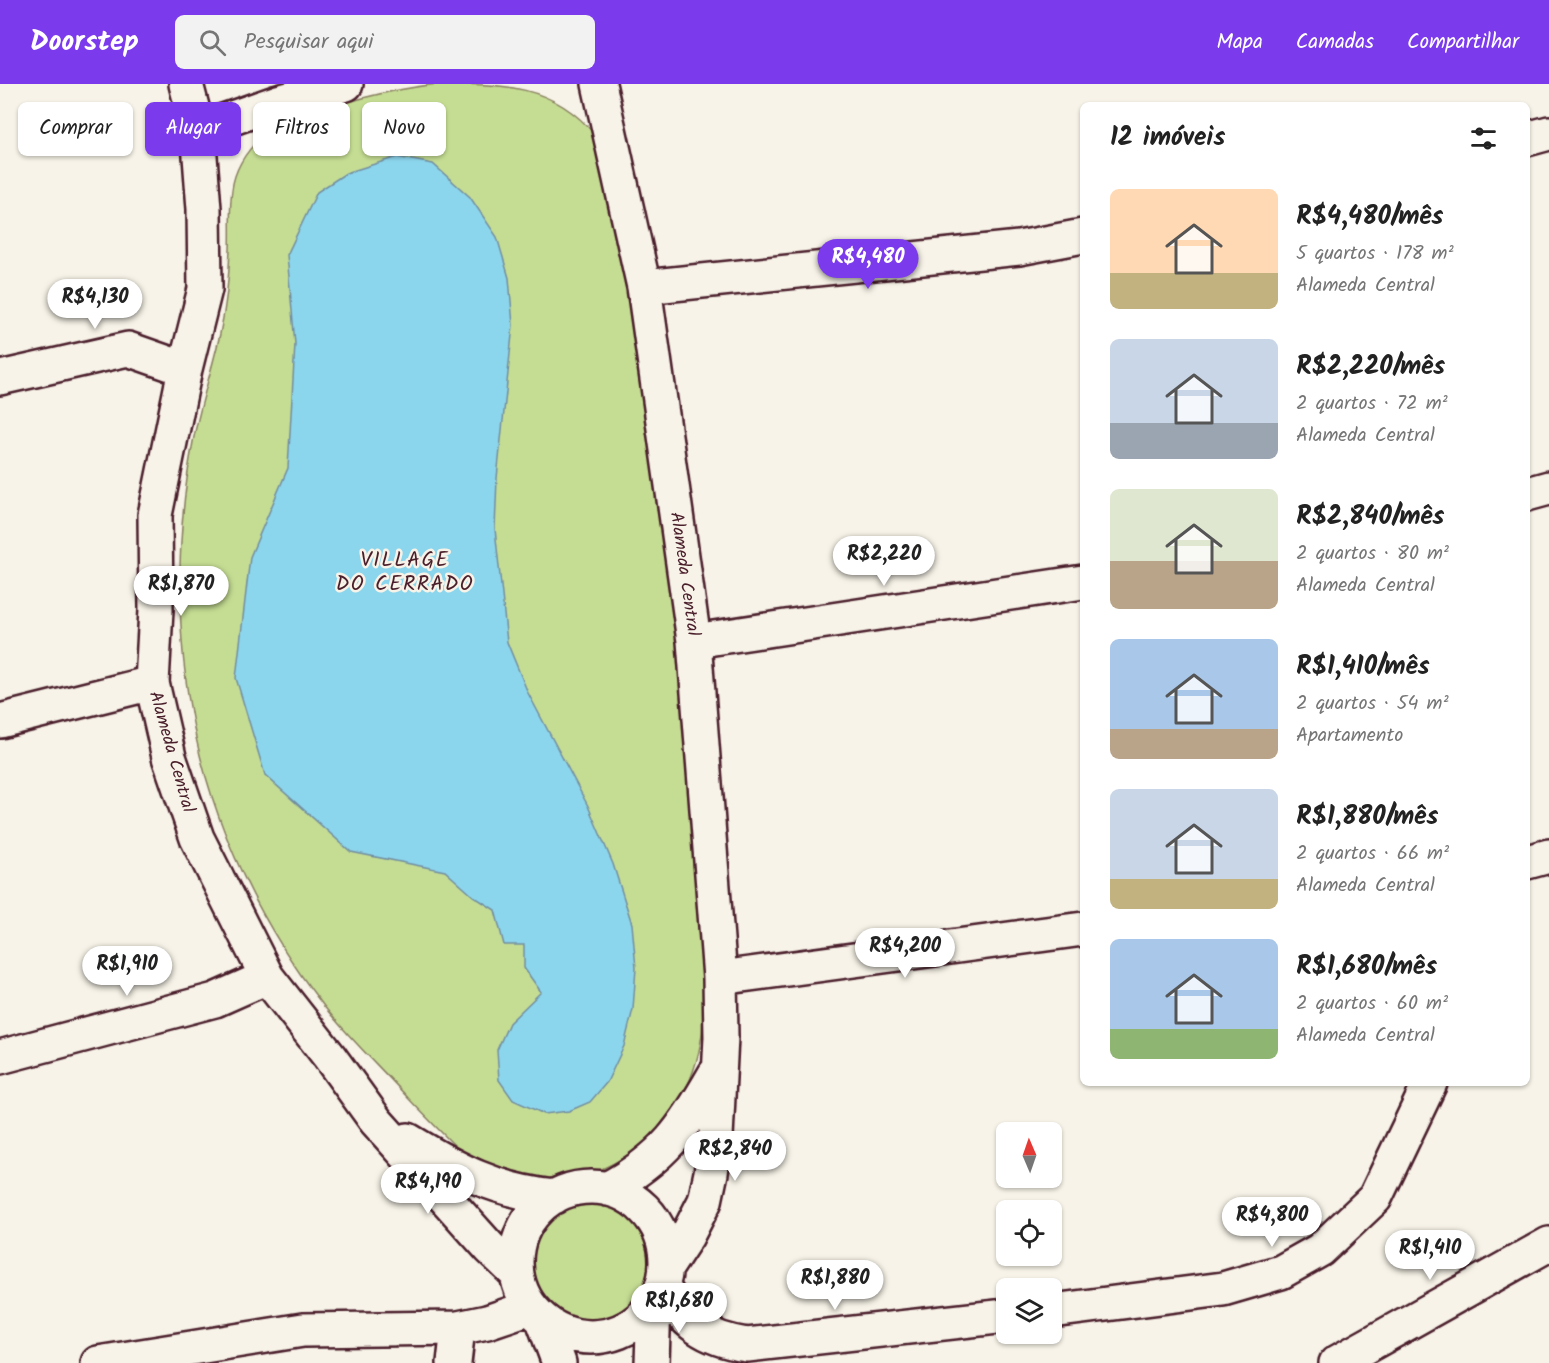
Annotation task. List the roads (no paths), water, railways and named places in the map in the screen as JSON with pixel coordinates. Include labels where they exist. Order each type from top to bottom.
[{"type":"street","name":"Alameda Central","points":[[186,84],[191,102]]},
{"type":"street","points":[[241,115],[278,102],[346,84]]},
{"type":"street","name":"Alameda Central","points":[[598,84],[644,287],[694,641],[720,978],[721,1036],[716,1137],[705,1200],[661,1286]]},
{"type":"street","points":[[1530,138],[1549,133]]},
{"type":"street","name":"Alameda Central","points":[[200,156],[204,209],[205,289],[185,369],[155,515],[156,610],[152,682],[169,758],[197,838],[267,977],[376,1120],[490,1248],[517,1274]]},
{"type":"street","points":[[644,287],[1019,248],[1080,237]]},
{"type":"street","points":[[0,378],[128,349],[185,369]]},
{"type":"street","points":[[1530,493],[1549,488]]},
{"type":"street","points":[[694,641],[1080,582]]},
{"type":"street","points":[[0,722],[152,682]]},
{"type":"street","points":[[1530,861],[1549,856]]},
{"type":"street","points":[[720,978],[1080,929]]},
{"type":"street","points":[[0,1057],[215,1000],[267,977]]},
{"type":"street","name":"Alameda Central","points":[[607,1189],[650,1162],[672,1142],[690,1119],[718,1070]]},
{"type":"street","points":[[1062,1310],[1223,1289],[1281,1272],[1320,1250],[1375,1198],[1429,1086]]},
{"type":"street","name":"Alameda Central","points":[[376,1120],[457,1170],[518,1192],[554,1197]]},
{"type":"street","points":[[559,1363],[537,1313],[522,1291],[517,1274],[516,1256],[520,1238],[528,1222],[539,1208],[554,1197],[571,1190],[588,1187],[624,1194],[652,1217],[660,1233],[665,1250],[652,1363]]},
{"type":"street","points":[[1336,1363],[1549,1244]]},
{"type":"street","points":[[98,1363],[303,1330],[458,1328],[537,1313],[558,1330],[594,1337],[612,1334],[643,1317],[661,1286]]},
{"type":"street","points":[[661,1286],[682,1315],[695,1327],[710,1350],[729,1342],[747,1345],[766,1344],[996,1317]]},
{"type":"street","points":[[454,1363],[458,1328]]},
{"type":"water","points":[[397,157],[433,164],[470,197],[497,237],[509,278],[513,325],[497,478],[495,529],[507,642],[528,693],[588,806],[613,864],[632,924],[636,968],[633,1009],[624,1046],[607,1082],[590,1102],[569,1111],[544,1114],[513,1100],[499,1080],[497,1050],[509,1023],[541,992],[524,968],[524,945],[504,945],[495,910],[473,896],[445,871],[351,852],[265,775],[236,678],[250,557],[288,468],[295,344],[287,255],[317,192],[346,173]]},
{"type":"district","name":"VILLAGE DO CERRADO","points":[[405,572]]}]
